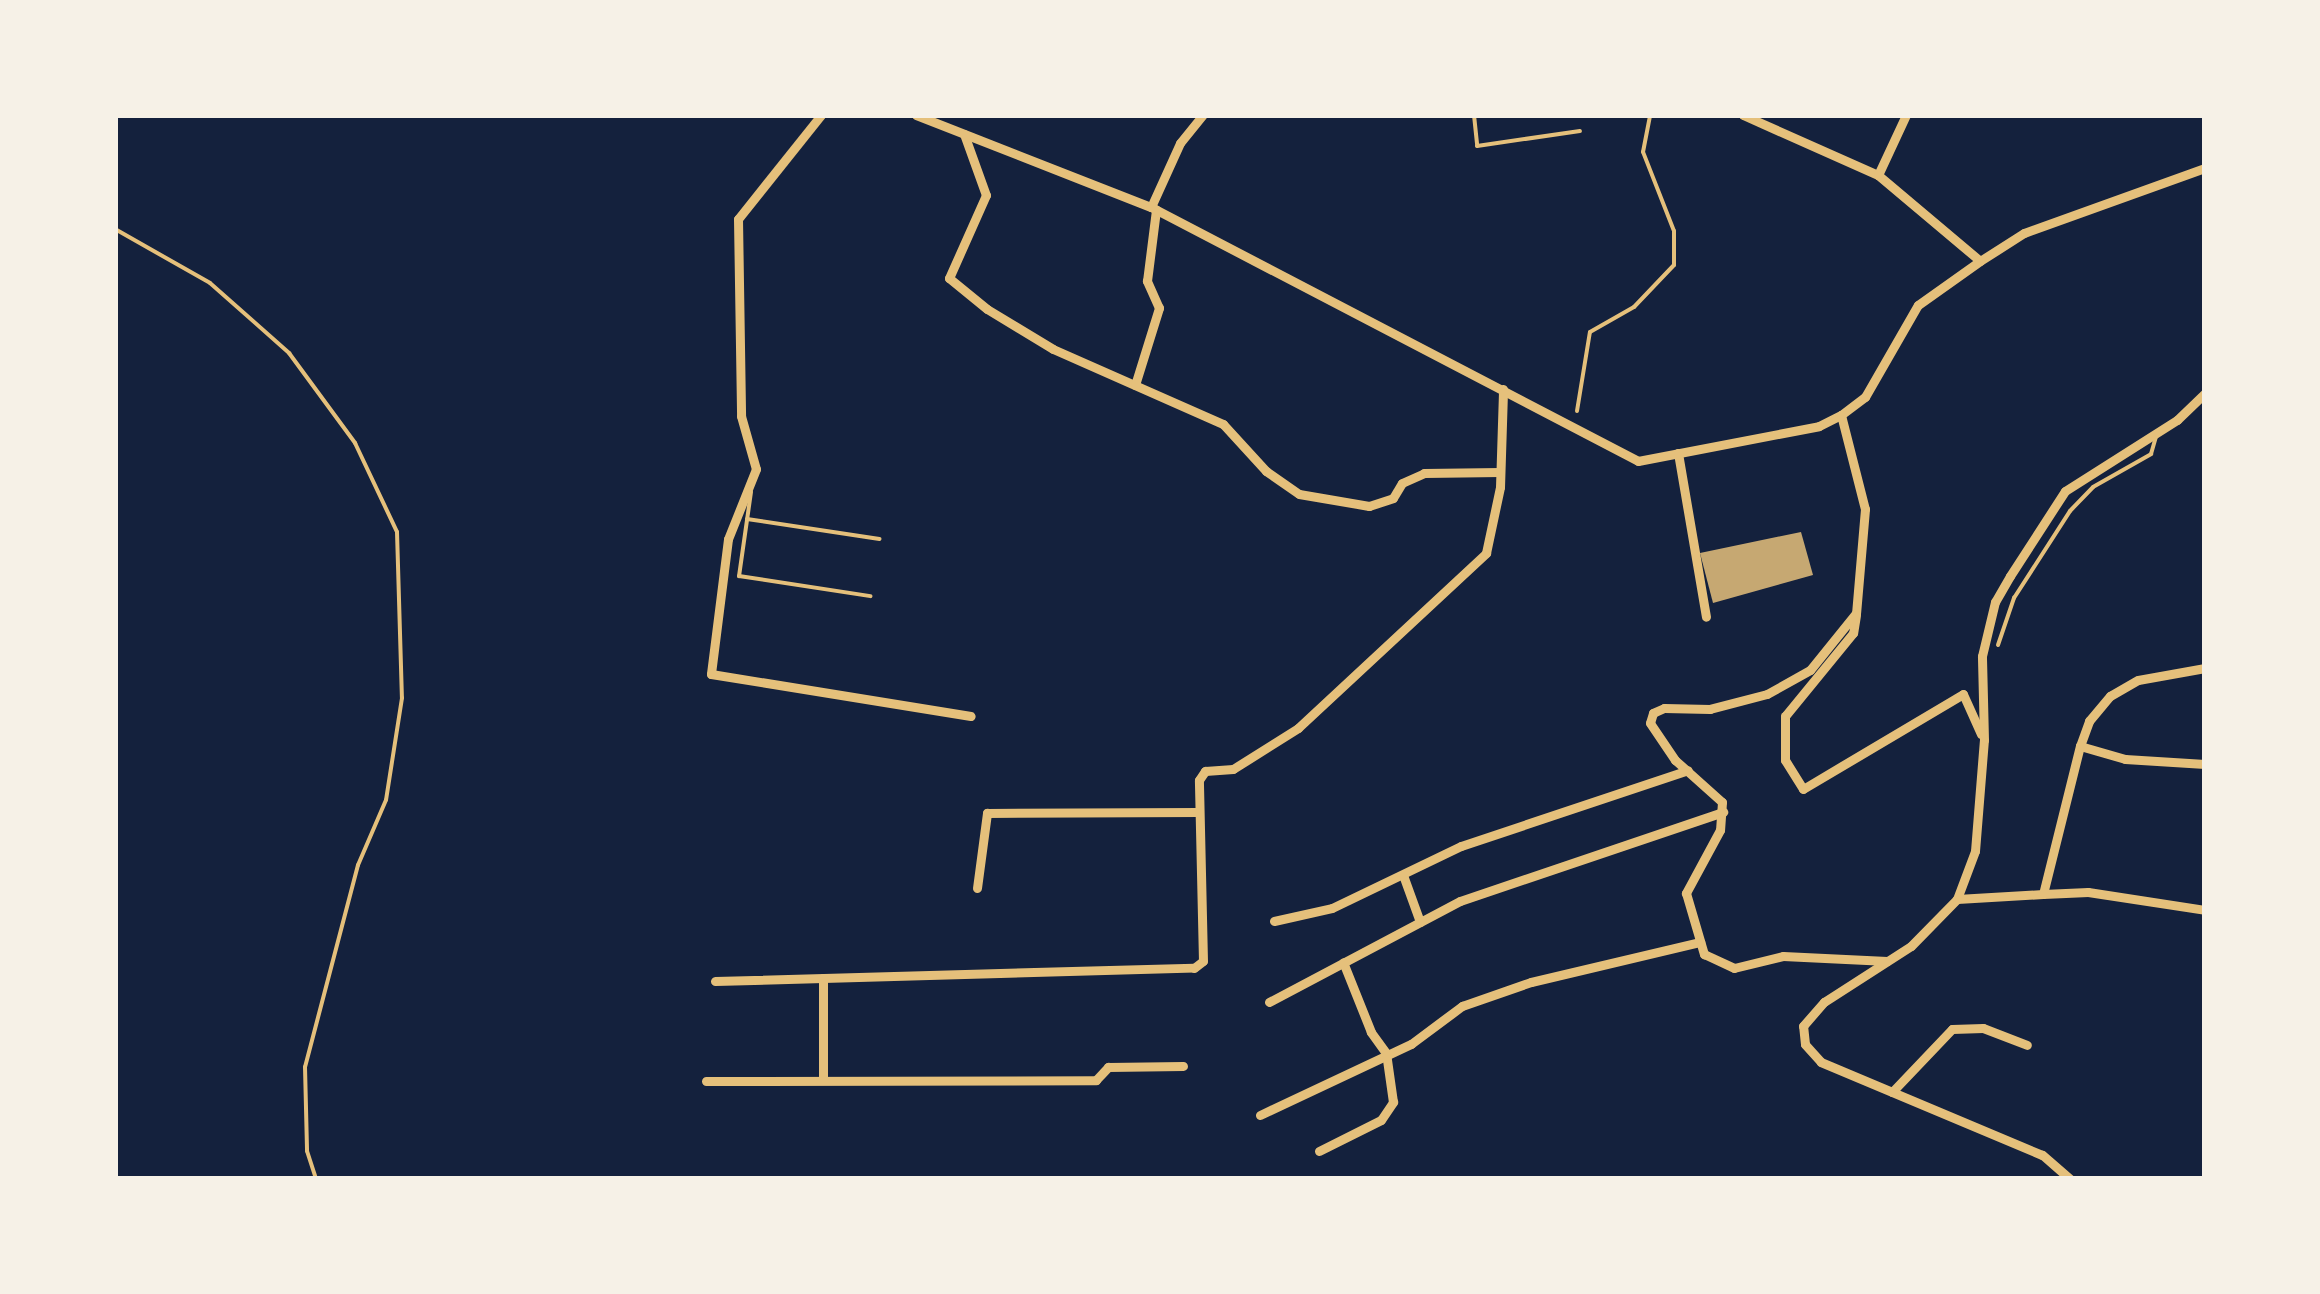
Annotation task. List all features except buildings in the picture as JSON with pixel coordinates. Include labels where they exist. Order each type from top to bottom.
[{"type":"street","points":[[821,115],[738,219],[744,292],[737,340],[742,416],[756,469],[728,539],[711,674],[971,716]]},
{"type":"street","points":[[916,115],[1153,209],[1638,461],[1819,426],[1841,415],[1865,396],[1918,305],[1980,260],[2024,233],[2205,168]]},
{"type":"street","points":[[1135,385],[1159,308],[1147,281],[1153,209],[1180,143],[1203,115]]},
{"type":"street","points":[[1744,115],[1878,176],[1980,260]]},
{"type":"street","points":[[1878,176],[1906,115]]},
{"type":"street","points":[[964,134],[986,195],[949,278],[1053,349],[1223,424],[1266,472],[1299,494],[1336,504],[1369,506],[1392,498],[1402,483],[1424,472],[1500,472]]},
{"type":"street","points":[[715,981],[1194,968],[1203,961],[1198,780],[1205,771],[1232,768],[1298,728],[1486,553],[1500,472],[1503,389]]},
{"type":"street","points":[[2070,1179],[2042,1155],[1821,1062],[1805,1044],[1803,1026],[1810,1013],[1888,961],[1956,898],[1976,851],[1984,740],[1982,656],[1995,602],[2065,491],[2158,432],[2205,393]]},
{"type":"street","points":[[1841,415],[1865,509],[1856,613],[1852,633],[1785,716],[1785,760],[1803,789],[1963,694],[1984,740]]},
{"type":"street","points":[[1678,453],[1706,617]]},
{"type":"street","points":[[1856,613],[1810,670],[1767,694],[1710,709],[1653,713],[1654,736],[1688,770],[1712,786],[1723,812],[1714,843],[1686,894],[1700,942],[1717,965],[1734,968],[1783,956],[1888,961]]},
{"type":"street","points":[[2043,894],[2089,720],[2110,696],[2138,680],[2205,668]]},
{"type":"street","points":[[2080,746],[2124,759],[2205,764]]},
{"type":"street","points":[[1274,921],[1332,908],[1461,846],[1688,770]]},
{"type":"street","points":[[977,888],[987,813],[1199,812]]},
{"type":"street","points":[[1269,1002],[1460,902],[1723,812]]},
{"type":"street","points":[[1403,875],[1420,922]]},
{"type":"street","points":[[1956,898],[2088,892],[2205,910]]},
{"type":"street","points":[[1260,1115],[1386,1053],[1462,1006],[1700,942]]},
{"type":"street","points":[[1320,1151],[1382,1120],[1394,1102],[1386,1053],[1371,1032],[1344,962]]},
{"type":"street","points":[[823,978],[823,1080]]},
{"type":"street","points":[[1892,1092],[1952,1029],[1983,1028],[2028,1045]]},
{"type":"street","points":[[706,1081],[1096,1080],[1108,1067],[1183,1066]]},
{"type":"lane","points":[[1474,115],[1477,146],[1580,131]]},
{"type":"lane","points":[[115,229],[210,283],[289,353],[346,428],[397,532],[402,698],[386,800],[358,866],[305,1067],[308,1152],[316,1179]]},
{"type":"lane","points":[[1998,645],[2014,598],[2070,511],[2093,487],[2150,454],[2158,432]]},
{"type":"lane","points":[[752,487],[739,576],[870,596]]},
{"type":"lane","points":[[747,518],[880,539]]},
{"type":"path","points":[[1573,429],[1590,332],[1634,307],[1674,265],[1674,231],[1643,152],[1650,115]]}]
